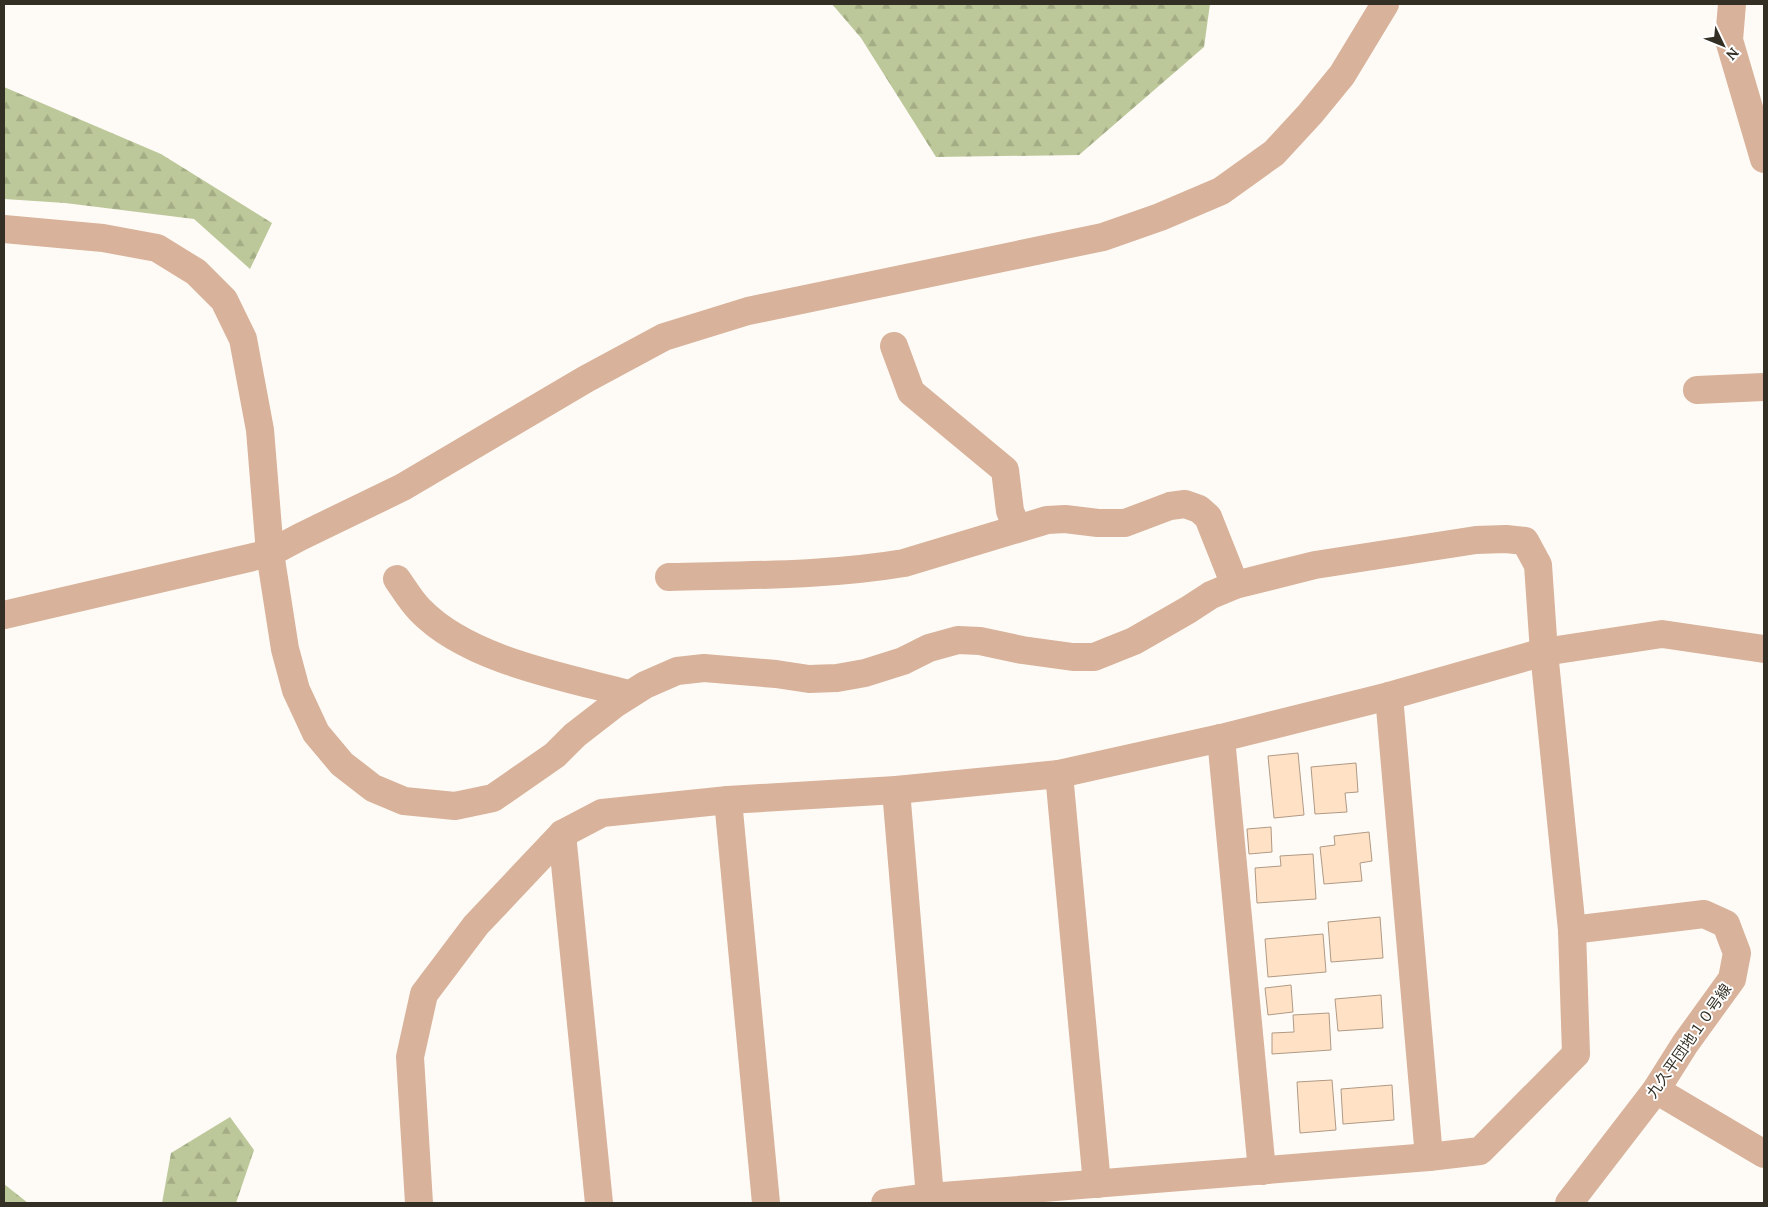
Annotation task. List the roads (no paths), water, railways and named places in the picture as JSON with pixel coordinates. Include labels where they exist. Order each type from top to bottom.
[{"type":"street","points":[[4,615],[270,553],[403,487],[586,379],[664,337],[748,311],[1103,237],[1160,217],[1221,191],[1274,154],[1310,114],[1342,75],[1385,4]]},
{"type":"street","points":[[1732,4],[1729,40],[1764,159]]},
{"type":"street","points":[[4,228],[102,238],[157,248],[196,272],[224,300],[243,339],[260,430],[270,553],[284,648],[296,690],[316,733],[342,764],[354,776],[372,788],[404,801],[455,806],[493,798],[555,755],[575,734],[614,704],[645,685],[677,671],[704,668],[776,674],[809,679],[837,678],[865,673],[903,660],[929,648],[958,640],[980,641],[1022,650],[1073,657],[1094,657],[1134,641],[1211,595],[1235,585],[1315,565],[1476,540],[1506,539],[1524,541],[1538,565],[1544,652],[1572,930],[1576,1054],[1480,1151],[1262,1171],[930,1197],[884,1203]]},
{"type":"street","points":[[894,346],[911,392],[1005,470],[1010,511],[1017,528]]},
{"type":"street","points":[[1697,390],[1764,387]]},
{"type":"street","points":[[669,577],[790,574],[883,567],[904,563],[1047,520],[1065,519],[1098,524],[1125,523],[1170,506],[1185,504],[1199,509],[1208,517],[1235,585]]},
{"type":"street","points":[[397,580],[420,610],[447,632],[479,649],[518,665],[629,694]]},
{"type":"street","points":[[419,1203],[410,1057],[424,994],[476,925],[562,834],[602,813],[728,800],[896,790],[1059,774],[1221,738],[1389,696],[1544,652],[1662,634],[1764,649]]},
{"type":"street","points":[[1389,696],[1429,1157]]},
{"type":"street","points":[[1221,738],[1262,1171]]},
{"type":"street","points":[[1059,774],[1097,1184]]},
{"type":"street","points":[[896,790],[930,1197]]},
{"type":"street","points":[[728,800],[766,1203]]},
{"type":"street","points":[[562,834],[599,1203]]},
{"type":"street","name":"九久平団地１０号線","points":[[1569,1203],[1656,1090],[1685,1044],[1732,979],[1737,953],[1726,924],[1704,914],[1572,930]]},
{"type":"street","points":[[1656,1090],[1764,1154]]}]
